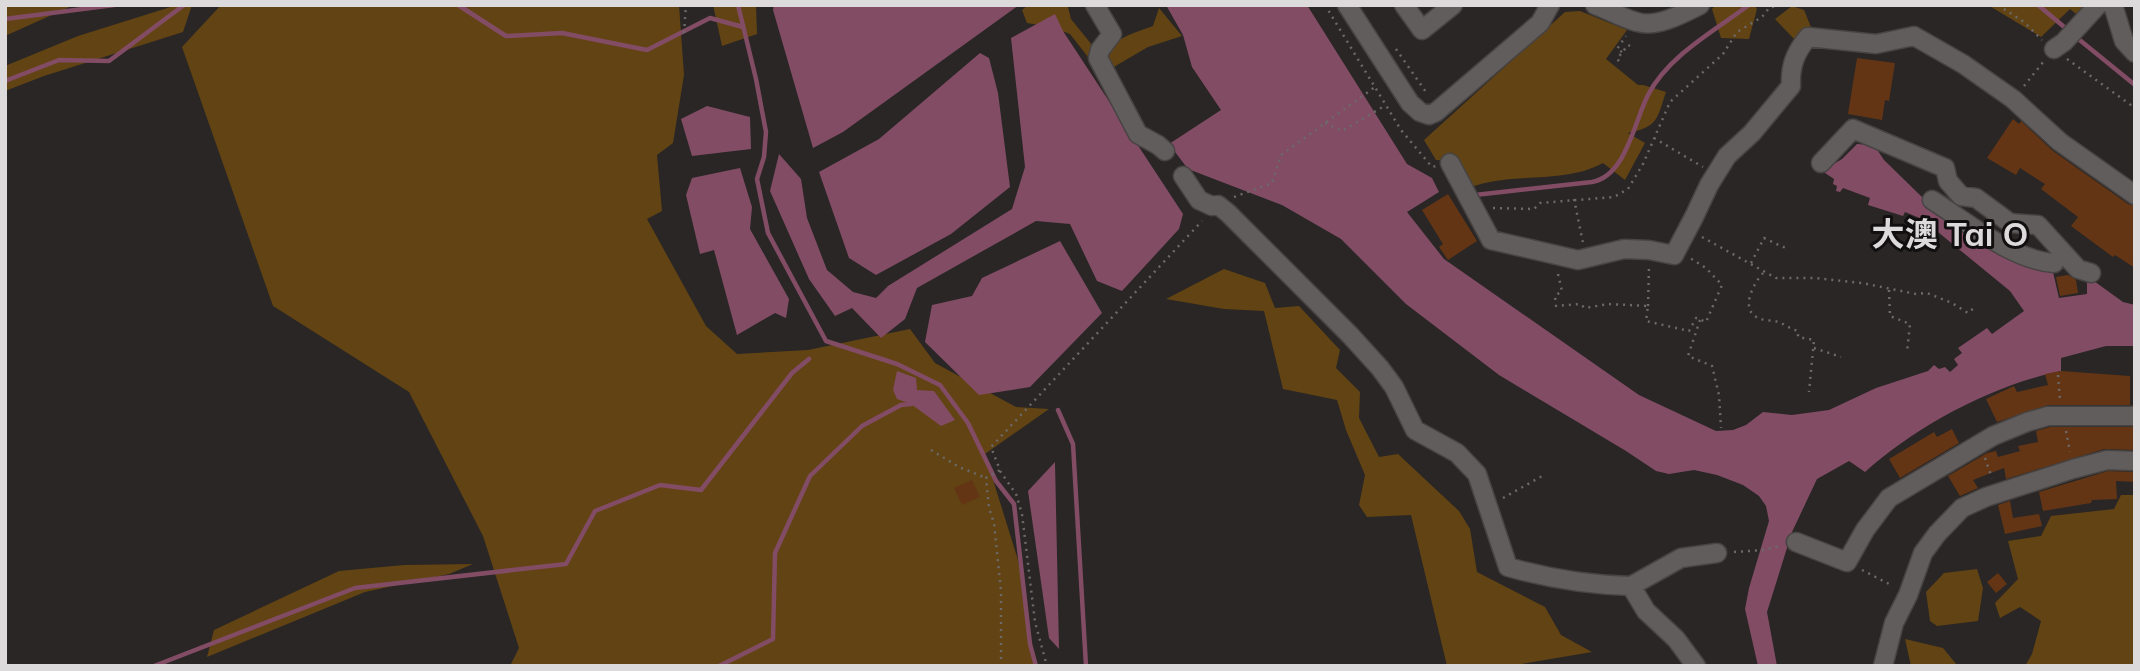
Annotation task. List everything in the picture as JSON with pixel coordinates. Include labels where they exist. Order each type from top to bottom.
[{"type":"street","points":[[1095,5],[1112,34],[1100,50],[1098,58],[1138,134],[1165,151]]},
{"type":"street","points":[[1347,5],[1410,103],[1420,112],[1429,115],[1436,112],[1540,23],[1550,5]]},
{"type":"street","points":[[1404,5],[1422,30],[1453,5]]},
{"type":"street","points":[[1595,5],[1636,22],[1656,23],[1700,5]]},
{"type":"street","points":[[2059,45],[2098,5]]},
{"type":"street","points":[[2113,5],[2124,41],[2135,53]]},
{"type":"street","points":[[1450,163],[1491,240],[1578,260],[1624,249],[1674,254],[1727,156],[1752,133],[1791,86],[1790,70],[1797,51],[1808,37],[1876,44],[1914,36],[1946,53],[2013,99],[2060,142],[2135,195]]},
{"type":"street","points":[[1821,163],[1853,129],[1945,168],[1948,181],[1961,196],[1976,198],[2010,223],[2038,225],[2078,269],[2091,273]]},
{"type":"street","points":[[1183,176],[1199,200],[1212,206],[1218,205],[1228,213],[1350,335],[1394,387],[1415,430],[1457,453],[1477,474],[1508,567],[1530,573],[1631,586],[1681,558],[1717,554]]},
{"type":"street","points":[[1953,213],[1961,196]]},
{"type":"street","points":[[1932,200],[2007,247],[2035,261],[2054,262]]},
{"type":"street","points":[[2007,247],[2022,223]]},
{"type":"street","points":[[1796,542],[1847,562],[1865,530],[1889,498],[1980,445],[2027,422],[2048,416],[2135,416]]},
{"type":"street","points":[[1884,666],[1894,624],[1908,595],[1923,552],[1962,508],[1996,493],[2107,460],[2135,461]]},
{"type":"street","points":[[1631,586],[1646,611],[1676,639],[1696,666]]},
{"type":"path","points":[[684,33],[686,5]]},
{"type":"path","points":[[1325,5],[1401,130],[1432,167],[1450,163]]},
{"type":"path","points":[[1473,209],[1534,209],[1540,203],[1614,197],[1628,189],[1643,164],[1670,102],[1723,54],[1738,32],[1762,17],[1769,8],[1779,5]]},
{"type":"path","points":[[1622,52],[1617,49],[1636,22]]},
{"type":"path","points":[[1619,61],[1617,59],[1622,52],[1628,44],[1630,46]]},
{"type":"path","points":[[2013,99],[2059,45]]},
{"type":"path","points":[[1395,47],[1431,100]]},
{"type":"path","points":[[1046,666],[1035,622],[1022,514],[1016,494],[999,470],[991,447],[1198,225],[1212,206],[1272,183],[1281,155],[1375,87]]},
{"type":"path","points":[[1325,123],[1342,131],[1386,105]]},
{"type":"path","points":[[1654,138],[1715,174]]},
{"type":"path","points":[[1574,199],[1586,258]]},
{"type":"path","points":[[1687,229],[1776,278],[1814,278],[1927,293],[1968,313],[1974,308]]},
{"type":"path","points":[[1751,263],[1764,238],[1788,247]]},
{"type":"path","points":[[1649,250],[1646,321],[1689,331],[1696,318],[1706,322],[1721,285],[1706,268],[1682,253],[1674,254]]},
{"type":"path","points":[[1560,256],[1558,275],[1562,291],[1555,296],[1556,306],[1648,306]]},
{"type":"path","points":[[1763,272],[1751,290],[1749,304],[1752,314],[1759,319],[1778,321],[1798,331],[1798,337],[1814,340],[1809,392]]},
{"type":"path","points":[[1889,290],[1890,316],[1910,324],[1907,352]]},
{"type":"path","points":[[1700,320],[1688,356],[1712,366],[1719,396],[1721,428]]},
{"type":"path","points":[[1814,348],[1841,357]]},
{"type":"path","points":[[1980,445],[1996,493]]},
{"type":"path","points":[[931,450],[959,467],[986,478]]},
{"type":"path","points":[[986,478],[999,470]]},
{"type":"path","points":[[1488,506],[1544,475]]},
{"type":"path","points":[[986,478],[1001,591],[1001,666]]},
{"type":"path","points":[[1717,554],[1764,550],[1796,542]]},
{"type":"path","points":[[1847,562],[1908,595]]},
{"type":"shaded area","points":[[5,5],[74,5],[5,36]]},
{"type":"shaded area","points":[[177,5],[192,5],[183,32],[5,91],[5,66],[78,36]]},
{"type":"shaded area","points":[[221,5],[679,5],[684,75],[673,143],[657,155],[662,211],[647,219],[706,326],[737,354],[808,350],[910,329],[935,363],[1016,407],[1049,409],[985,454],[1018,560],[1035,666],[510,666],[519,648],[483,536],[409,392],[273,306],[182,47]]},
{"type":"shaded area","points":[[713,5],[756,5],[757,34],[722,46]]},
{"type":"shaded area","points":[[774,5],[1019,5],[843,132],[813,148],[773,10]]},
{"type":"shaded area","points":[[1028,5],[1086,5],[1068,7],[1071,19],[1092,45],[1088,57],[1070,34],[1027,23],[1022,10]]},
{"type":"shaded area","points":[[1166,5],[1307,5],[1407,164],[1432,178],[1439,192],[1407,212],[1444,259],[1639,395],[1716,431],[1733,430],[1746,425],[1763,412],[1792,415],[1829,410],[1876,388],[1928,371],[1934,365],[1939,369],[1945,367],[1950,372],[1958,365],[1954,359],[1962,353],[1958,348],[1987,328],[1992,334],[2024,311],[2010,291],[1922,219],[1905,212],[1903,216],[1868,205],[1870,198],[1843,188],[1840,192],[1836,191],[1834,179],[1822,171],[1842,159],[1857,144],[1876,148],[1884,160],[1922,197],[1942,212],[2023,259],[2053,272],[2059,298],[2087,294],[2087,276],[2123,302],[2135,305],[2135,346],[2106,346],[2061,358],[2061,371],[2009,386],[1957,410],[1908,439],[1865,472],[1849,461],[1817,479],[1792,532],[1767,612],[1777,666],[1758,666],[1745,609],[1769,521],[1766,506],[1759,496],[1743,485],[1717,475],[1694,470],[1669,474],[1656,471],[1499,375],[1406,304],[1341,239],[1282,205],[1188,169],[1169,144],[1221,110],[1192,67],[1183,35]]},
{"type":"shaded area","points":[[1716,5],[1754,5],[1757,9],[1749,39],[1721,38],[1712,9]]},
{"type":"shaded area","points":[[1988,5],[2090,5],[2080,17],[2070,9],[2041,37]]},
{"type":"shaded area","points":[[1792,6],[1804,10],[1813,32],[1796,41],[1775,19]]},
{"type":"shaded area","points":[[1159,8],[1182,36],[1148,47],[1112,68],[1104,54],[1120,40],[1153,26]]},
{"type":"shaded area","points":[[1580,11],[1627,30],[1606,59],[1638,85],[1666,92],[1651,125],[1628,133],[1645,143],[1625,180],[1603,163],[1571,174],[1502,180],[1469,188],[1453,161],[1436,160],[1424,140],[1565,12]]},
{"type":"shaded area","points":[[1055,14],[1063,31],[1183,214],[1179,229],[1122,291],[1097,281],[1070,224],[1036,221],[917,288],[905,319],[881,338],[852,308],[835,316],[809,279],[770,191],[779,154],[801,179],[807,218],[827,270],[853,292],[876,298],[888,286],[1012,209],[1025,167],[1011,38]]},
{"type":"shaded area","points":[[980,53],[989,58],[998,93],[1010,187],[951,234],[876,275],[849,258],[819,172],[879,139]]},
{"type":"shaded area","points":[[707,106],[750,117],[751,149],[692,156],[681,119]]},
{"type":"shaded area","points":[[740,168],[752,207],[750,229],[789,299],[786,318],[775,313],[737,335],[714,250],[700,254],[686,195],[692,178]]},
{"type":"shaded area","points":[[1060,241],[1102,313],[1030,387],[979,395],[925,342],[932,305],[972,296],[982,278]]},
{"type":"shaded area","points":[[1224,269],[1265,283],[1275,308],[1299,306],[1340,350],[1336,368],[1360,392],[1359,418],[1379,457],[1398,454],[1459,511],[1470,529],[1477,572],[1545,607],[1561,635],[1592,652],[1509,666],[1447,666],[1411,515],[1367,517],[1359,505],[1365,475],[1337,400],[1283,389],[1264,311],[1224,309],[1166,299]]},
{"type":"shaded area","points":[[897,371],[916,378],[917,390],[934,391],[955,420],[941,426],[911,404],[897,399],[893,390]]},
{"type":"shaded area","points":[[1055,462],[1059,649],[1049,638],[1028,491]]},
{"type":"shaded area","points":[[2121,495],[2134,495],[2135,499],[2135,666],[2025,666],[2032,654],[2041,621],[2020,607],[2000,618],[1995,603],[2018,579],[2008,541],[2041,536],[2051,516],[2114,509]]},
{"type":"shaded area","points":[[473,564],[449,574],[365,592],[207,657],[214,630],[339,571],[404,565]]},
{"type":"shaded area","points":[[1977,569],[1983,588],[1978,621],[1937,626],[1930,621],[1926,592],[1944,573]]},
{"type":"shaded area","points":[[1905,639],[1943,648],[1957,665],[1911,666]]},
{"type":"building","points":[[1857,58],[1895,63],[1889,101],[1885,100],[1882,120],[1848,114]]},
{"type":"building","points":[[2013,119],[2019,124],[2021,121],[2053,151],[2128,204],[2135,206],[2135,268],[2115,255],[2113,257],[2071,226],[2078,217],[2041,189],[2045,184],[2020,168],[2016,175],[1987,158]]},
{"type":"building","points":[[1448,194],[1477,241],[1448,260],[1439,247],[1443,244],[1422,210]]},
{"type":"building","points":[[2068,275],[2076,280],[2078,293],[2060,296],[2056,277]]},
{"type":"building","points":[[2061,371],[2130,376],[2130,405],[2048,405],[1997,422],[1986,399],[2014,386],[2017,392],[2048,385],[2045,374]]},
{"type":"building","points":[[2050,427],[2135,427],[2135,450],[2104,449],[2006,479],[2004,468],[1973,480],[1978,488],[1960,496],[1948,476],[1987,453],[1996,451],[1998,457],[2020,451],[2018,446],[2038,442],[2036,431]]},
{"type":"building","points":[[1952,429],[1959,443],[1900,478],[1889,459],[1934,432],[1937,437]]},
{"type":"building","points":[[2108,471],[2135,472],[2135,482],[2116,481],[2117,499],[2092,500],[2091,503],[2043,511],[2039,492]]},
{"type":"building","points":[[972,480],[980,497],[962,505],[954,488]]},
{"type":"building","points":[[2010,501],[2013,518],[2039,514],[2042,526],[2005,534],[1998,505]]},
{"type":"building","points":[[1998,573],[2007,584],[1996,593],[1987,582]]},
{"type":"waterway","points":[[5,19],[114,5]]},
{"type":"waterway","points":[[5,81],[59,60],[109,61],[184,5]]},
{"type":"waterway","points":[[458,5],[506,36],[562,33],[647,50],[710,18],[743,27]]},
{"type":"waterway","points":[[738,5],[766,132],[764,157],[757,179],[768,233],[826,341],[897,364],[940,385],[968,423],[996,481],[1014,504],[1030,644],[1036,666]]},
{"type":"waterway","points":[[1475,195],[1592,182],[1604,178],[1621,159],[1648,95],[1667,68],[1693,45],[1749,5]]},
{"type":"waterway","points":[[2038,5],[2069,31]]},
{"type":"waterway","points":[[2076,37],[2135,85]]},
{"type":"waterway","points":[[154,666],[355,588],[566,564],[595,511],[660,485],[701,490],[792,373],[809,359]]},
{"type":"waterway","points":[[719,666],[773,639],[775,553],[810,476],[862,426],[901,405],[911,404]]},
{"type":"waterway","points":[[1058,410],[1073,444],[1086,666]]},
{"type":"district","name":"大澳 Tai O","points":[[1950,233]]}]
